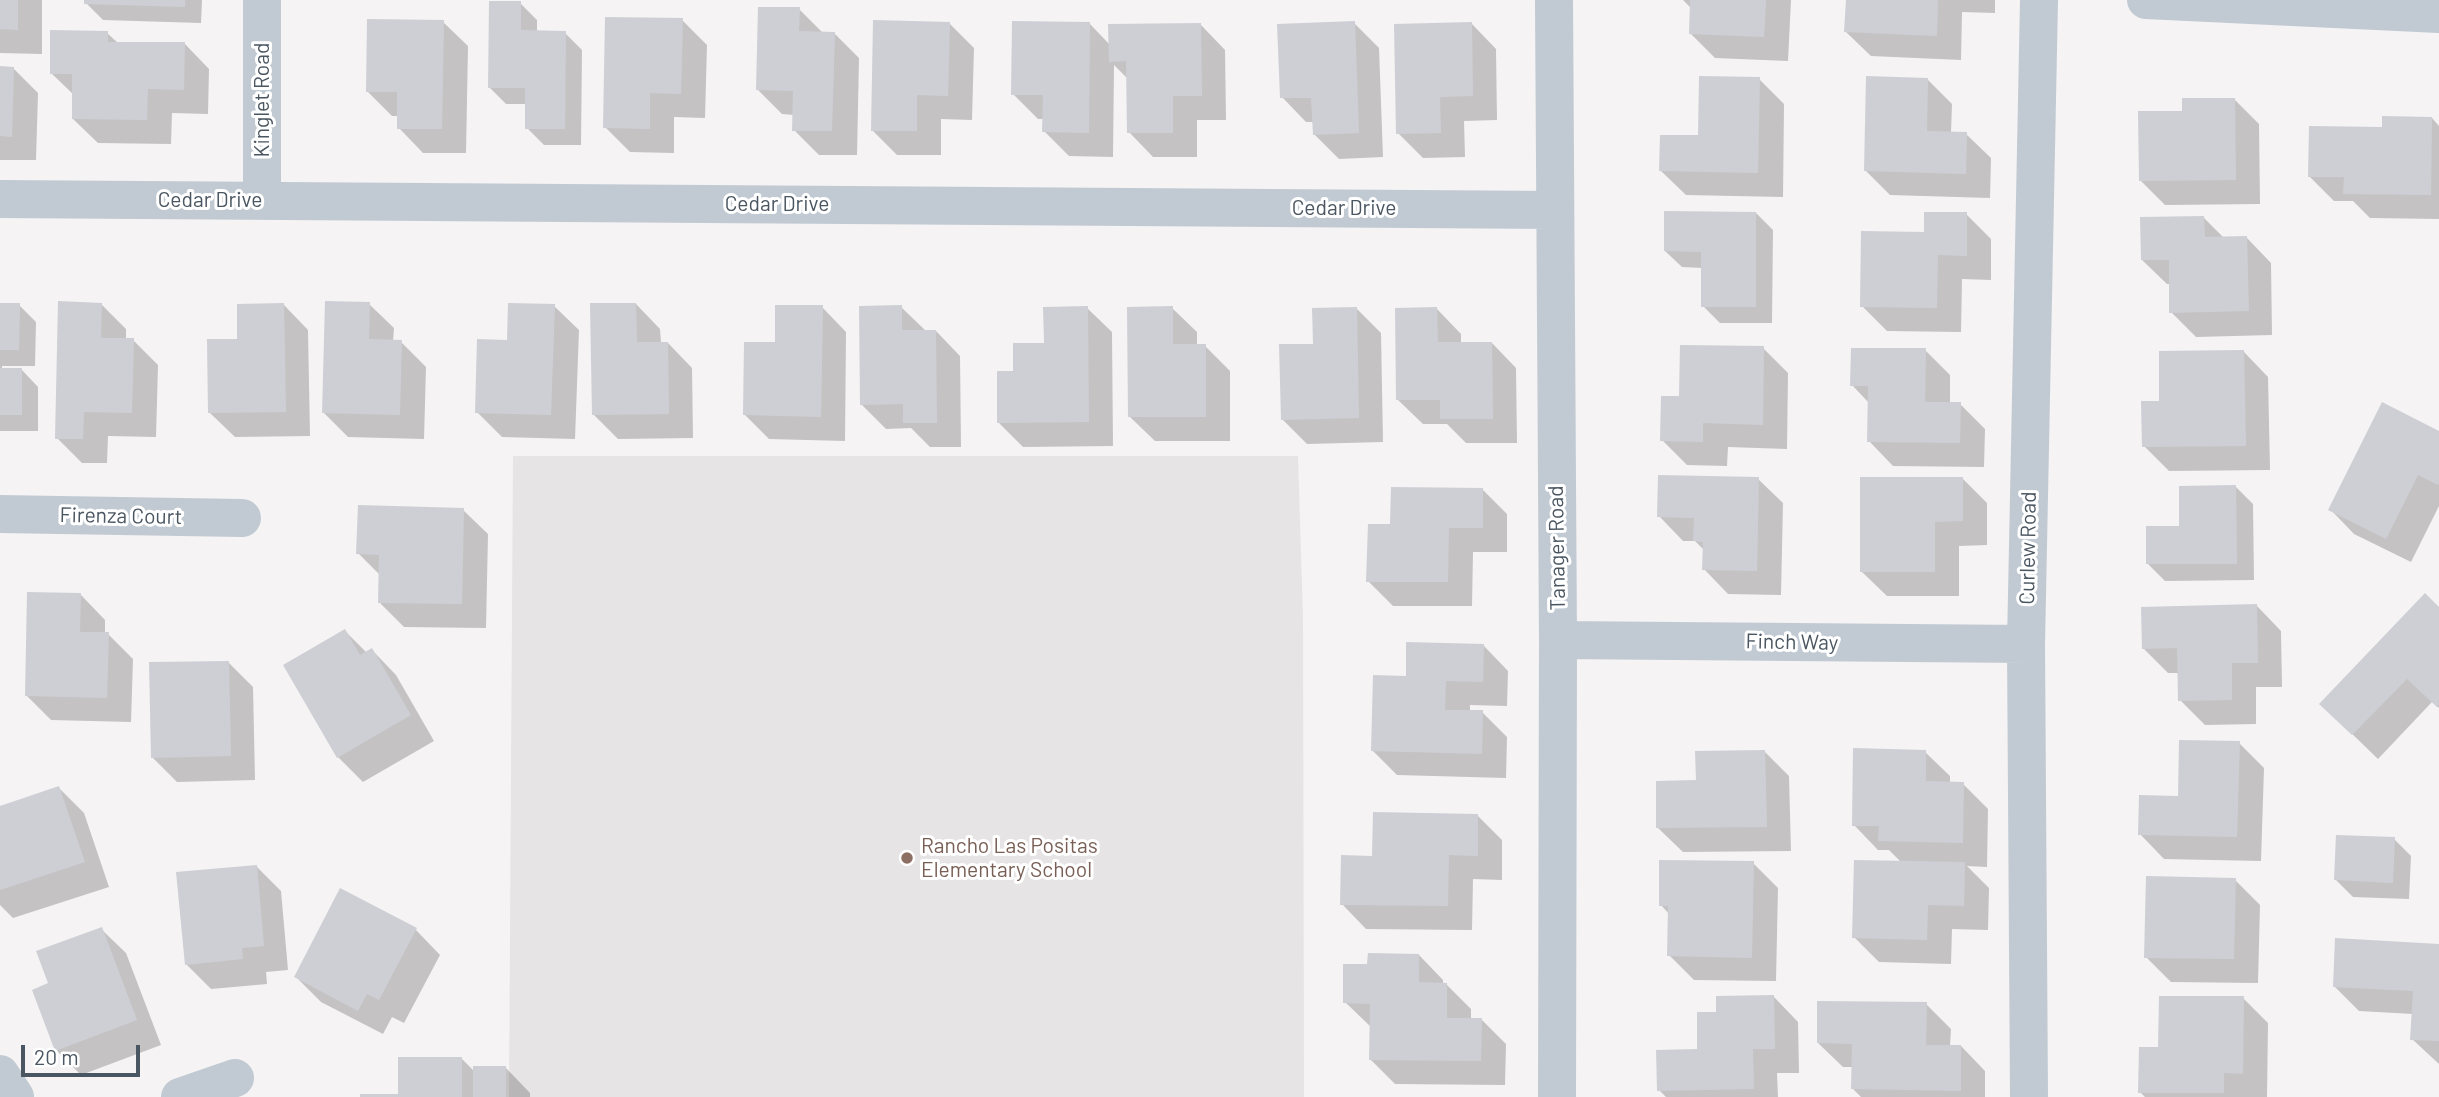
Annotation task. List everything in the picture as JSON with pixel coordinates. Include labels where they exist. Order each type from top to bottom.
[{"type":"street","name":"Kinglet Road","points":[[262,0],[262,201]]},
{"type":"street","name":"Tanager Road","points":[[1554,0],[1558,640],[1557,1097]]},
{"type":"street","name":"Curlew Road","points":[[2029,1097],[2026,644],[2039,0]]},
{"type":"street","points":[[2146,0],[2439,15]]},
{"type":"street","name":"Cedar Drive","points":[[0,199],[1554,210]]},
{"type":"street","name":"Firenza Court","points":[[0,514],[242,518]]},
{"type":"street","name":"Finch Way","points":[[1558,640],[2026,644]]},
{"type":"street","points":[[0,1074],[15,1097]]},
{"type":"street","points":[[180,1097],[235,1077]]},
{"type":"shaded area","name":"Rancho Las Positas Elementary School","points":[[513,456],[1298,456],[1303,619],[1304,1097],[509,1097]]},
{"type":"building","points":[[0,0],[18,0],[18,30],[0,29]]},
{"type":"building","points":[[84,0],[185,0],[185,7],[84,4]]},
{"type":"building","points":[[1690,0],[1766,0],[1764,37],[1689,34]]},
{"type":"building","points":[[1846,0],[1938,0],[1937,36],[1844,32]]},
{"type":"building","points":[[489,1],[521,1],[521,30],[566,31],[565,129],[525,129],[525,88],[488,88]]},
{"type":"building","points":[[758,7],[800,7],[799,31],[835,32],[832,131],[792,131],[793,91],[756,90]]},
{"type":"building","points":[[605,17],[683,18],[681,94],[650,93],[650,129],[603,128]]},
{"type":"building","points":[[367,19],[444,20],[442,129],[397,129],[397,92],[366,92]]},
{"type":"building","points":[[873,20],[950,22],[948,96],[917,95],[917,131],[871,131]]},
{"type":"building","points":[[1012,21],[1090,22],[1089,133],[1042,132],[1043,95],[1011,95]]},
{"type":"building","points":[[1355,21],[1359,133],[1313,135],[1311,98],[1280,98],[1277,24]]},
{"type":"building","points":[[1472,22],[1473,96],[1440,97],[1441,133],[1396,134],[1394,24]]},
{"type":"building","points":[[1201,23],[1202,96],[1173,96],[1173,133],[1127,133],[1126,61],[1109,62],[1108,24]]},
{"type":"building","points":[[50,30],[108,31],[108,42],[185,42],[184,90],[148,89],[147,120],[72,119],[72,74],[50,74]]},
{"type":"building","points":[[0,66],[14,67],[12,137],[0,136]]},
{"type":"building","points":[[1699,76],[1760,77],[1758,173],[1659,171],[1660,135],[1698,135]]},
{"type":"building","points":[[1866,76],[1928,78],[1927,131],[1967,132],[1966,174],[1864,171]]},
{"type":"building","points":[[2182,98],[2235,98],[2236,180],[2139,181],[2138,111],[2182,111]]},
{"type":"building","points":[[2382,116],[2432,117],[2431,195],[2343,194],[2344,177],[2308,177],[2309,126],[2382,127]]},
{"type":"building","points":[[1664,211],[1756,212],[1756,307],[1701,307],[1701,252],[1664,251]]},
{"type":"building","points":[[1924,212],[1967,212],[1967,256],[1938,255],[1937,308],[1860,307],[1861,231],[1924,232]]},
{"type":"building","points":[[2204,216],[2205,237],[2247,236],[2249,311],[2169,313],[2169,260],[2141,260],[2140,217]]},
{"type":"building","points":[[58,301],[102,303],[101,338],[134,338],[132,413],[84,412],[83,439],[55,439]]},
{"type":"building","points":[[325,301],[370,302],[369,339],[402,340],[400,415],[322,413]]},
{"type":"building","points":[[0,303],[20,303],[19,350],[0,350]]},
{"type":"building","points":[[284,303],[286,412],[208,413],[207,339],[237,339],[237,304]]},
{"type":"building","points":[[508,303],[555,304],[551,415],[475,413],[477,339],[507,340]]},
{"type":"building","points":[[590,303],[636,303],[637,342],[668,342],[669,414],[592,415]]},
{"type":"building","points":[[775,305],[823,305],[821,417],[743,415],[744,342],[775,342]]},
{"type":"building","points":[[902,305],[902,330],[936,330],[937,423],[903,423],[903,404],[860,405],[859,306]]},
{"type":"building","points":[[1088,306],[1089,422],[997,423],[997,371],[1013,371],[1013,343],[1044,343],[1043,307]]},
{"type":"building","points":[[1173,306],[1173,344],[1206,344],[1206,417],[1128,417],[1127,307]]},
{"type":"building","points":[[1357,307],[1359,418],[1281,420],[1279,344],[1313,344],[1312,308]]},
{"type":"building","points":[[1437,307],[1438,342],[1492,342],[1493,419],[1440,419],[1440,400],[1396,400],[1395,308]]},
{"type":"building","points":[[1680,345],[1764,346],[1763,425],[1703,423],[1703,442],[1660,441],[1661,396],[1679,396]]},
{"type":"building","points":[[1851,348],[1926,348],[1925,402],[1961,402],[1960,443],[1867,442],[1868,386],[1850,386]]},
{"type":"building","points":[[2244,350],[2246,446],[2142,447],[2141,401],[2159,401],[2159,351]]},
{"type":"building","points":[[0,368],[22,368],[22,415],[0,415]]},
{"type":"building","points":[[2382,402],[2439,431],[2439,484],[2418,475],[2386,539],[2328,510]]},
{"type":"building","points":[[1658,475],[1759,477],[1757,571],[1702,570],[1703,542],[1693,541],[1694,518],[1657,517]]},
{"type":"building","points":[[1860,477],[1963,477],[1963,521],[1935,522],[1935,572],[1860,572]]},
{"type":"building","points":[[2236,485],[2237,564],[2146,564],[2146,526],[2179,526],[2179,486]]},
{"type":"building","points":[[1391,487],[1483,488],[1483,528],[1449,528],[1448,582],[1366,582],[1368,524],[1390,524]]},
{"type":"building","points":[[358,505],[464,508],[462,604],[378,603],[379,555],[356,554]]},
{"type":"building","points":[[27,592],[81,593],[80,632],[109,632],[107,698],[25,696]]},
{"type":"building","points":[[2425,593],[2439,607],[2439,704],[2437,707],[2407,679],[2352,735],[2319,704]]},
{"type":"building","points":[[2257,604],[2258,663],[2232,663],[2232,700],[2178,701],[2177,648],[2142,649],[2141,607]]},
{"type":"building","points":[[345,629],[360,655],[372,648],[411,715],[337,758],[283,665]]},
{"type":"building","points":[[1406,642],[1484,644],[1483,682],[1446,681],[1445,710],[1483,710],[1482,754],[1371,751],[1373,675],[1406,676]]},
{"type":"building","points":[[229,661],[231,756],[151,758],[149,662]]},
{"type":"building","points":[[2179,740],[2240,741],[2237,837],[2138,835],[2139,795],[2178,796]]},
{"type":"building","points":[[1853,748],[1926,750],[1926,781],[1964,782],[1963,843],[1878,841],[1879,826],[1852,826]]},
{"type":"building","points":[[1765,750],[1767,827],[1656,828],[1656,781],[1696,780],[1695,751]]},
{"type":"building","points":[[59,786],[85,862],[0,890],[0,806]]},
{"type":"building","points":[[1373,812],[1478,814],[1478,856],[1449,855],[1448,906],[1340,905],[1341,855],[1372,856]]},
{"type":"building","points":[[2336,835],[2395,837],[2393,883],[2334,880]]},
{"type":"building","points":[[1659,860],[1754,861],[1752,958],[1667,956],[1668,906],[1659,906]]},
{"type":"building","points":[[1854,860],[1965,862],[1964,906],[1928,905],[1927,940],[1852,938]]},
{"type":"building","points":[[257,865],[264,946],[242,948],[243,959],[185,965],[176,872]]},
{"type":"building","points":[[2146,876],[2236,878],[2234,959],[2144,958]]},
{"type":"building","points":[[340,888],[417,928],[379,1000],[367,994],[358,1011],[294,977]]},
{"type":"building","points":[[102,927],[137,1020],[55,1051],[32,990],[48,983],[36,951]]},
{"type":"building","points":[[2335,938],[2439,944],[2439,1041],[2410,1040],[2413,991],[2333,987]]},
{"type":"building","points":[[1368,953],[1419,954],[1419,982],[1447,983],[1447,1018],[1482,1018],[1481,1061],[1369,1060],[1370,1004],[1343,1003],[1343,964],[1367,964]]},
{"type":"building","points":[[1774,995],[1775,1049],[1753,1049],[1754,1089],[1657,1091],[1656,1050],[1697,1049],[1697,1012],[1716,1012],[1716,996]]},
{"type":"building","points":[[2159,996],[2244,996],[2243,1074],[2224,1073],[2224,1093],[2138,1093],[2139,1047],[2158,1047]]},
{"type":"building","points":[[1817,1001],[1927,1002],[1926,1045],[1961,1045],[1961,1091],[1851,1089],[1852,1044],[1817,1043]]},
{"type":"building","points":[[398,1057],[462,1057],[462,1097],[360,1097],[360,1094],[398,1094]]},
{"type":"building","points":[[473,1066],[506,1066],[506,1097],[473,1097]]},
{"type":"place","name":"Rancho Las Positas Elementary School","points":[[907,858]]}]
